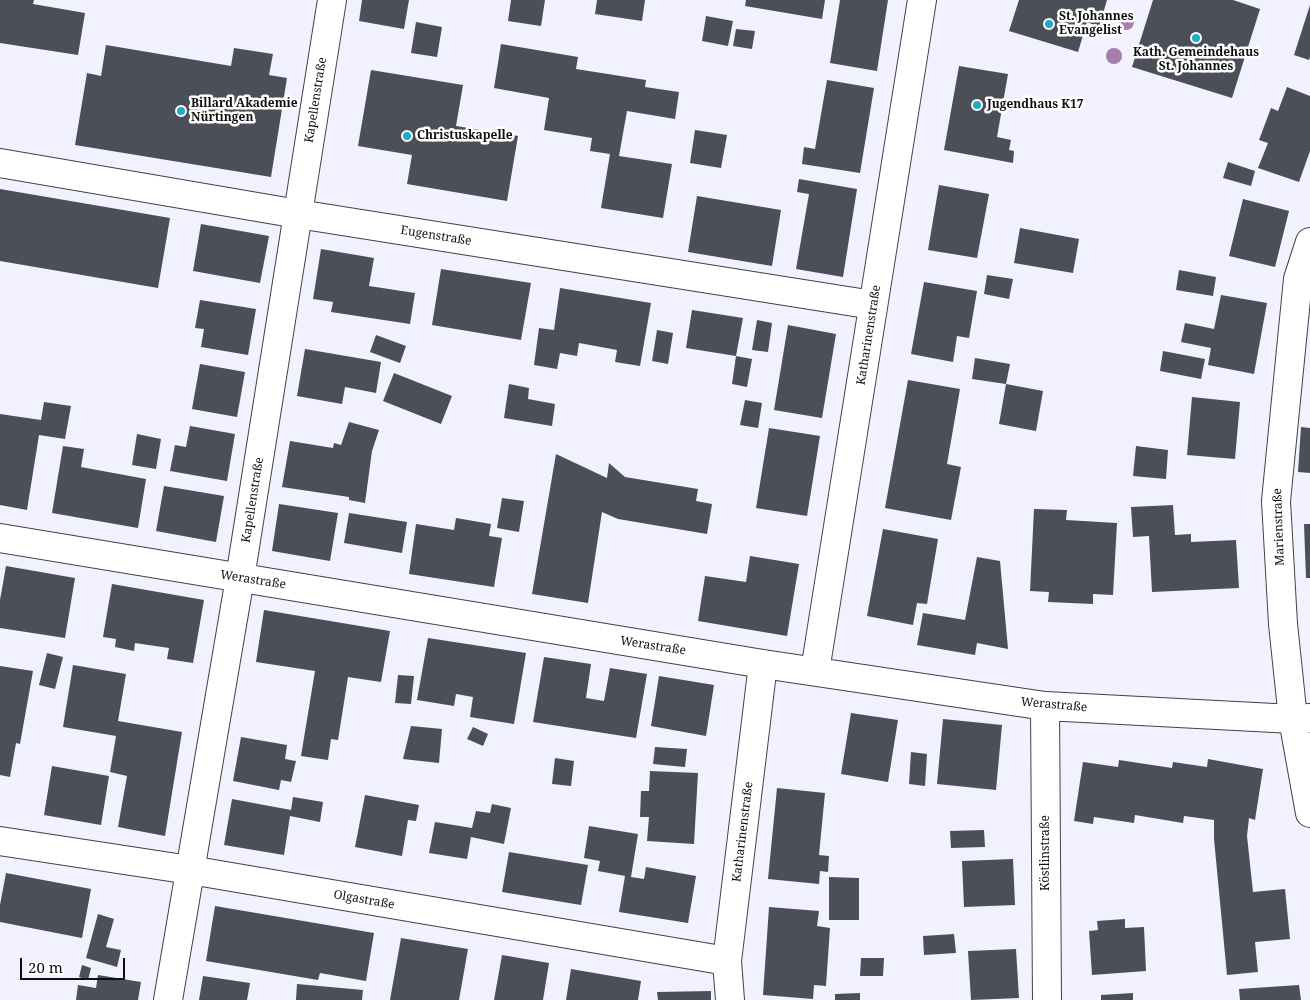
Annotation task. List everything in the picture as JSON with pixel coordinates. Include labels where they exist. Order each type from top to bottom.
[{"type":"street","name":"Kapellenstraße","points":[[168,1000],[240,578],[332,0]]},
{"type":"street","name":"Katharinenstraße","points":[[815,671],[922,0]]},
{"type":"street","name":"Eugenstraße","points":[[0,163],[298,214],[873,305]]},
{"type":"street","name":"Marienstraße","points":[[1310,242],[1298,279],[1276,501],[1283,624],[1302,718],[1310,813]]},
{"type":"street","name":"Werastraße","points":[[0,538],[763,664],[1045,706],[1302,718]]},
{"type":"street","name":"Katharinenstraße","points":[[730,1000],[728,961],[763,664]]},
{"type":"street","name":"Köstlinstraße","points":[[1045,706],[1047,1000]]},
{"type":"street","name":"Olgastraße","points":[[0,841],[190,870],[728,961]]},
{"type":"building","points":[[0,0],[34,0],[33,4],[85,13],[78,55],[0,43]]},
{"type":"building","points":[[362,0],[409,0],[404,29],[359,21]]},
{"type":"building","points":[[511,0],[545,0],[541,26],[508,21]]},
{"type":"building","points":[[597,0],[645,0],[642,21],[595,14]]},
{"type":"building","points":[[746,0],[825,0],[822,19],[745,6]]},
{"type":"building","points":[[840,0],[888,0],[877,71],[830,63]]},
{"type":"building","name":"St. Johannes Evangelist","points":[[1019,0],[1107,0],[1099,27],[1087,22],[1078,52],[1009,31]]},
{"type":"building","name":"Kath. Gemeindehaus St. Johannes","points":[[1153,0],[1233,0],[1260,9],[1232,98],[1132,67]]},
{"type":"building","points":[[1310,5],[1310,57],[1309,60],[1294,55]]},
{"type":"building","points":[[706,16],[733,21],[728,46],[702,41]]},
{"type":"building","points":[[416,22],[442,27],[437,57],[411,53]]},
{"type":"building","points":[[736,29],[755,31],[752,49],[733,46]]},
{"type":"building","points":[[501,44],[578,57],[576,69],[646,80],[645,87],[679,92],[675,119],[627,111],[619,156],[672,164],[663,218],[601,208],[610,154],[590,151],[592,138],[544,130],[549,98],[494,88]]},
{"type":"building","name":"Billard Akademie Nürtingen","points":[[106,45],[231,66],[234,48],[273,54],[269,75],[287,78],[271,177],[75,145],[87,73],[101,76]]},
{"type":"building","name":"Jugendhaus K17","points":[[959,66],[1008,74],[997,137],[1011,140],[1009,150],[1014,151],[1013,163],[944,150]]},
{"type":"building","name":"Christuskapelle","points":[[371,70],[463,85],[456,126],[518,136],[507,201],[407,184],[412,155],[358,146]]},
{"type":"building","points":[[827,80],[874,88],[860,173],[802,164],[804,147],[815,149]]},
{"type":"building","points":[[1287,87],[1310,96],[1310,151],[1299,182],[1258,168],[1268,143],[1259,140],[1271,108],[1278,111]]},
{"type":"building","points":[[695,130],[727,135],[721,168],[690,163]]},
{"type":"building","points":[[1228,162],[1255,171],[1251,186],[1223,178]]},
{"type":"building","points":[[799,179],[857,189],[843,277],[796,269],[809,194],[797,192]]},
{"type":"building","points":[[939,185],[989,194],[977,258],[928,250]]},
{"type":"building","points":[[0,189],[170,218],[158,288],[0,261]]},
{"type":"building","points":[[697,196],[781,210],[772,266],[688,252]]},
{"type":"building","points":[[1243,199],[1289,211],[1275,267],[1229,256]]},
{"type":"building","points":[[201,224],[269,236],[260,283],[193,271]]},
{"type":"building","points":[[1020,228],[1079,239],[1073,273],[1014,263]]},
{"type":"building","points":[[321,249],[374,258],[369,286],[415,293],[410,324],[331,312],[333,302],[313,299]]},
{"type":"building","points":[[441,269],[531,283],[521,340],[432,325]]},
{"type":"building","points":[[1179,270],[1216,277],[1213,296],[1176,290]]},
{"type":"building","points":[[987,275],[1013,279],[1009,299],[984,294]]},
{"type":"building","points":[[924,282],[977,291],[969,338],[957,336],[953,362],[911,354]]},
{"type":"building","points":[[560,288],[651,303],[640,366],[615,362],[617,350],[579,343],[577,356],[560,353],[557,369],[534,365],[539,328],[554,330]]},
{"type":"building","points":[[1221,295],[1267,303],[1254,374],[1208,365],[1211,348],[1181,342],[1185,323],[1214,329]]},
{"type":"building","points":[[200,300],[256,309],[248,355],[201,347],[204,329],[195,328]]},
{"type":"building","points":[[692,310],[743,318],[736,356],[686,348]]},
{"type":"building","points":[[757,320],[772,323],[768,352],[752,350]]},
{"type":"building","points":[[788,325],[836,334],[822,418],[774,410]]},
{"type":"building","points":[[657,330],[673,333],[668,364],[652,361]]},
{"type":"building","points":[[376,335],[406,346],[400,363],[370,352]]},
{"type":"building","points":[[305,349],[381,362],[376,393],[345,387],[342,404],[297,396]]},
{"type":"building","points":[[1163,351],[1205,359],[1201,379],[1160,371]]},
{"type":"building","points":[[736,356],[752,359],[747,387],[732,384]]},
{"type":"building","points":[[975,358],[1010,364],[1006,384],[972,379]]},
{"type":"building","points":[[200,364],[245,372],[237,417],[192,409]]},
{"type":"building","points":[[394,373],[452,396],[441,424],[383,401]]},
{"type":"building","points":[[908,380],[960,389],[947,464],[961,467],[951,520],[885,508]]},
{"type":"building","points":[[509,384],[529,388],[528,399],[555,404],[552,426],[504,418]]},
{"type":"building","points":[[1006,384],[1043,391],[1036,431],[999,424]]},
{"type":"building","points":[[1192,397],[1240,402],[1235,459],[1187,455]]},
{"type":"building","points":[[745,400],[762,403],[758,428],[740,425]]},
{"type":"building","points":[[44,402],[71,406],[65,439],[39,435],[27,510],[0,505],[0,414],[41,420]]},
{"type":"building","points":[[349,422],[379,430],[372,451],[365,503],[349,500],[349,497],[282,487],[290,441],[333,448],[334,443],[341,445]]},
{"type":"building","points":[[190,426],[235,434],[227,481],[170,471],[175,445],[186,447]]},
{"type":"building","points":[[1301,427],[1310,428],[1310,473],[1298,472]]},
{"type":"building","points":[[769,428],[820,436],[807,516],[756,508]]},
{"type":"building","points":[[137,434],[161,439],[156,469],[132,465]]},
{"type":"building","points":[[63,446],[84,449],[81,467],[146,479],[138,528],[52,513]]},
{"type":"building","points":[[1136,446],[1168,450],[1166,479],[1133,476]]},
{"type":"building","points":[[556,454],[607,478],[609,463],[625,477],[698,489],[696,501],[712,504],[707,534],[618,519],[602,512],[588,603],[532,594]]},
{"type":"building","points":[[164,486],[224,496],[216,542],[156,531]]},
{"type":"building","points":[[502,498],[524,501],[519,532],[497,528]]},
{"type":"building","points":[[279,504],[338,513],[330,561],[272,551]]},
{"type":"building","points":[[1173,505],[1175,535],[1191,534],[1191,542],[1236,540],[1239,588],[1152,592],[1149,536],[1133,537],[1131,507]]},
{"type":"building","points":[[1034,509],[1067,510],[1066,520],[1117,523],[1113,595],[1093,594],[1093,604],[1048,602],[1049,592],[1030,591]]},
{"type":"building","points":[[349,513],[407,522],[402,553],[344,543]]},
{"type":"building","points":[[456,518],[491,524],[489,536],[502,538],[494,587],[409,574],[416,524],[454,530]]},
{"type":"building","points":[[1304,524],[1310,524],[1310,578],[1306,578]]},
{"type":"building","points":[[883,529],[938,539],[927,604],[917,603],[913,625],[867,616]]},
{"type":"building","points":[[750,556],[799,564],[787,636],[698,621],[705,576],[746,582]]},
{"type":"building","points":[[977,557],[1000,561],[1008,649],[977,643],[975,655],[917,645],[923,613],[965,620]]},
{"type":"building","points":[[6,566],[75,578],[65,638],[0,628],[0,600]]},
{"type":"building","points":[[112,584],[204,600],[193,663],[167,659],[169,648],[135,643],[134,651],[115,647],[116,639],[103,637]]},
{"type":"building","points":[[264,610],[390,631],[381,682],[348,677],[338,740],[331,739],[328,760],[301,756],[315,671],[256,662]]},
{"type":"building","points":[[428,638],[526,653],[514,724],[470,717],[473,697],[456,694],[454,706],[417,700]]},
{"type":"building","points":[[47,653],[63,657],[55,689],[39,685]]},
{"type":"building","points":[[544,657],[591,664],[586,698],[604,701],[610,668],[647,674],[636,738],[533,722]]},
{"type":"building","points":[[73,665],[126,674],[118,721],[182,732],[165,836],[118,827],[127,776],[110,772],[116,736],[63,727]]},
{"type":"building","points":[[0,666],[33,671],[20,744],[16,743],[10,777],[0,775]]},
{"type":"building","points":[[398,675],[414,676],[411,704],[395,703]]},
{"type":"building","points":[[659,676],[714,685],[706,736],[651,726]]},
{"type":"building","points":[[851,713],[898,720],[888,782],[841,774]]},
{"type":"building","points":[[943,719],[1002,725],[996,790],[937,784]]},
{"type":"building","points":[[411,726],[442,729],[439,763],[403,759]]},
{"type":"building","points":[[473,727],[488,734],[483,746],[467,739]]},
{"type":"building","points":[[241,737],[287,745],[285,759],[296,761],[291,782],[281,780],[279,790],[233,781]]},
{"type":"building","points":[[655,747],[687,749],[685,767],[653,764]]},
{"type":"building","points":[[911,752],[927,754],[925,786],[909,784]]},
{"type":"building","points":[[555,758],[574,761],[571,786],[552,784]]},
{"type":"building","points":[[1208,759],[1263,769],[1255,820],[1249,818],[1247,836],[1253,892],[1285,889],[1290,939],[1255,942],[1258,972],[1227,975],[1214,839],[1214,820],[1184,816],[1183,823],[1135,815],[1134,823],[1094,817],[1093,824],[1074,821],[1083,762],[1118,767],[1119,760],[1172,768],[1173,762],[1207,767]]},
{"type":"building","points":[[52,766],[109,776],[101,825],[44,815]]},
{"type":"building","points":[[650,771],[698,773],[694,844],[647,841],[649,817],[640,817],[641,791],[649,791]]},
{"type":"building","points":[[777,788],[825,793],[819,855],[829,856],[828,872],[820,871],[819,884],[768,879]]},
{"type":"building","points":[[365,795],[419,805],[416,821],[408,820],[402,856],[355,847]]},
{"type":"building","points":[[293,797],[323,802],[320,822],[290,816],[284,855],[224,845],[232,799],[291,810]]},
{"type":"building","points":[[492,804],[511,808],[504,844],[471,837],[467,859],[429,853],[435,822],[472,828],[476,811],[490,813]]},
{"type":"building","points":[[589,826],[638,834],[631,877],[644,879],[646,867],[696,876],[688,923],[619,912],[625,876],[598,871],[600,861],[584,858]]},
{"type":"building","points":[[984,830],[985,847],[951,848],[950,831]]},
{"type":"building","points":[[509,852],[588,865],[581,905],[502,892]]},
{"type":"building","points":[[1013,859],[1015,905],[964,907],[962,861]]},
{"type":"building","points":[[6,873],[91,889],[82,938],[0,922],[0,905]]},
{"type":"building","points":[[829,877],[859,878],[859,920],[829,920]]},
{"type":"building","points":[[215,906],[374,933],[366,981],[320,973],[318,980],[206,961]]},
{"type":"building","points":[[769,907],[819,911],[817,926],[830,928],[826,986],[814,985],[813,999],[763,995]]},
{"type":"building","points":[[98,914],[114,919],[106,947],[121,950],[117,967],[86,958]]},
{"type":"building","points":[[1125,919],[1125,928],[1144,927],[1146,971],[1092,975],[1089,931],[1098,930],[1097,921]]},
{"type":"building","points":[[954,934],[956,953],[924,955],[923,936]]},
{"type":"building","points":[[401,938],[468,949],[459,1000],[390,1000]]},
{"type":"building","points":[[1016,949],[1019,998],[971,1000],[968,951]]},
{"type":"building","points":[[502,955],[549,963],[543,1000],[494,1000]]},
{"type":"building","points":[[861,958],[884,958],[883,976],[860,976]]},
{"type":"building","points":[[82,965],[91,968],[88,980],[79,977]]},
{"type":"building","points":[[571,969],[641,981],[638,1000],[566,1000]]},
{"type":"building","points":[[98,975],[141,982],[138,1000],[76,1000],[78,985],[96,988]]},
{"type":"building","points":[[203,976],[250,983],[247,1000],[199,1000]]},
{"type":"building","points":[[297,984],[363,990],[362,1000],[296,1000]]},
{"type":"building","points":[[1299,985],[1301,1000],[1240,1000],[1239,989]]},
{"type":"building","points":[[711,991],[711,1000],[658,1000],[657,992]]},
{"type":"building","points":[[860,993],[860,1000],[835,1000],[835,994]]},
{"type":"building","points":[[1133,993],[1133,1000],[1101,1000],[1101,995]]},
{"type":"place","name":"St. Johannes Evangelist","points":[[1049,24]]},
{"type":"place","name":"Kath. Gemeindehaus St. Johannes","points":[[1196,38]]},
{"type":"place","name":"Jugendhaus K17","points":[[977,105]]},
{"type":"place","name":"Billard Akademie Nürtingen","points":[[181,111]]},
{"type":"place","name":"Christuskapelle","points":[[407,136]]}]
